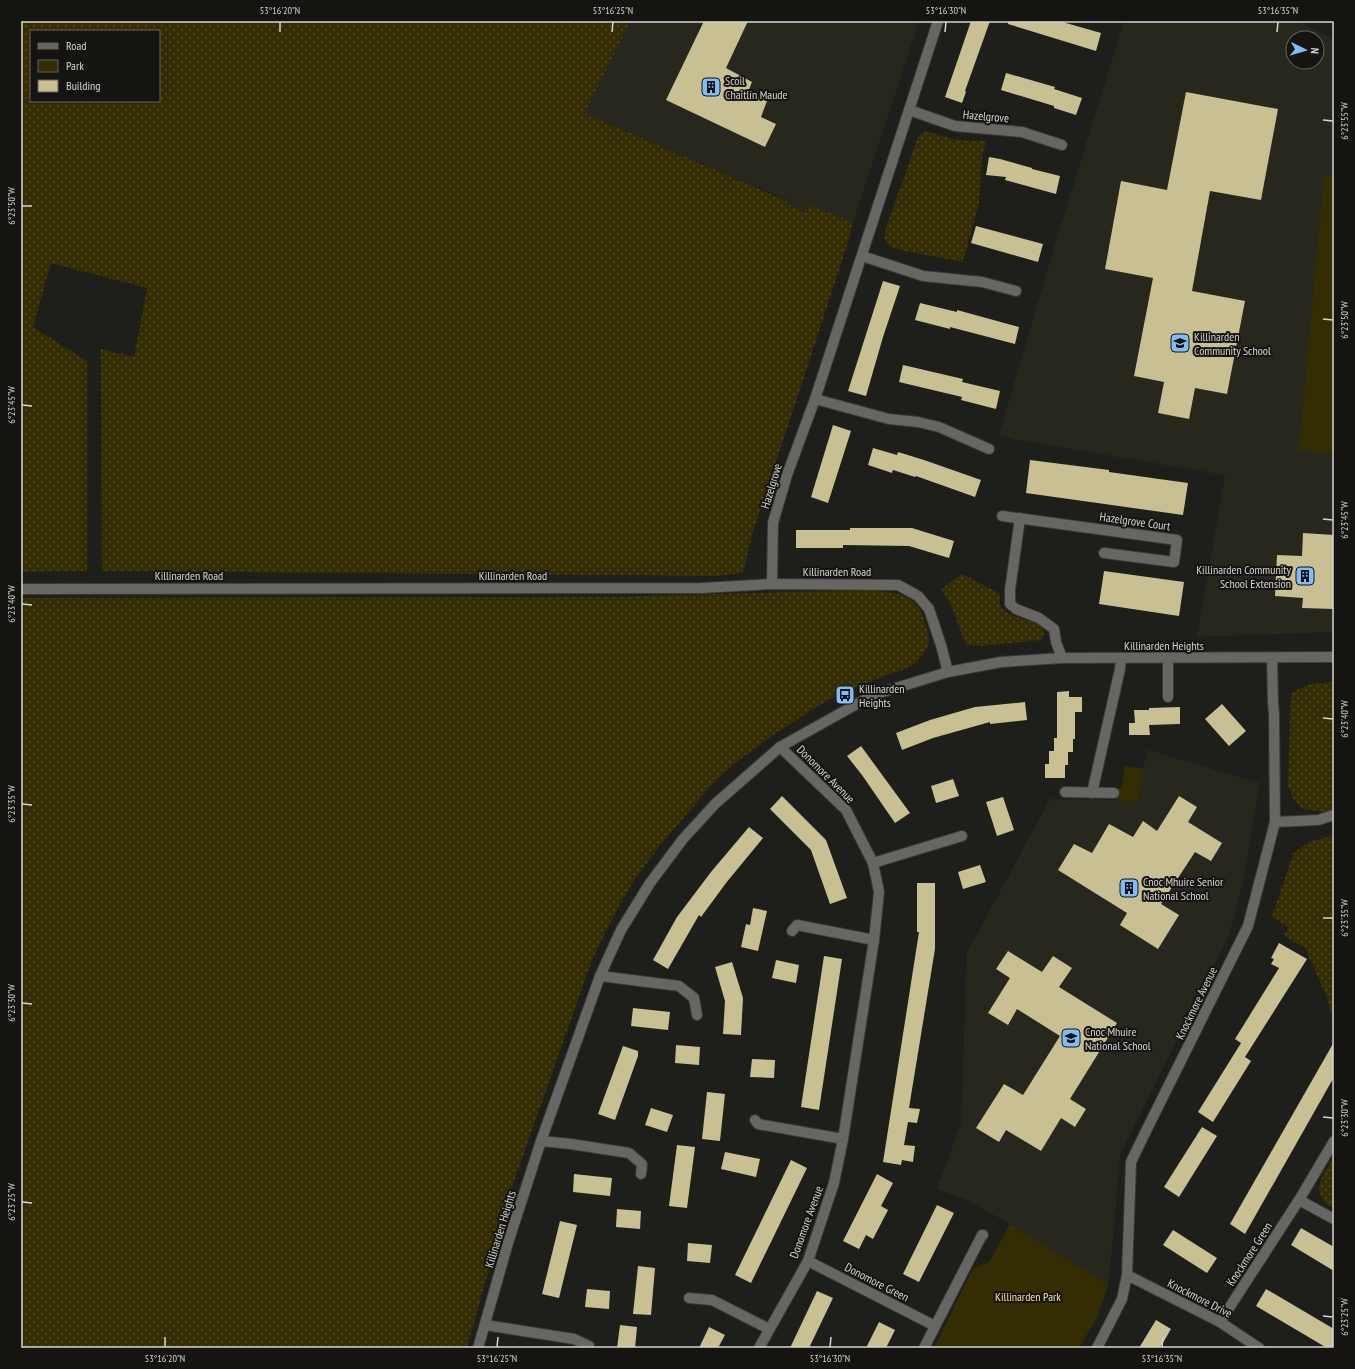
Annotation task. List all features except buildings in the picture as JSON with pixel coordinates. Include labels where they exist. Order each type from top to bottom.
[{"type":"street","name":"Hazelgrove","points":[[772,584],[774,523],[787,475],[815,399],[938,21]]},
{"type":"street","name":"Hazelgrove","points":[[909,110],[955,126],[1022,132],[1062,145]]},
{"type":"street","points":[[862,256],[923,276],[982,282],[1016,291]]},
{"type":"street","points":[[815,399],[889,419],[918,422],[939,427],[989,449]]},
{"type":"street","name":"Hazelgrove Court","points":[[1002,516],[1177,540],[1174,562],[1104,553]]},
{"type":"street","points":[[1020,518],[1010,590],[1010,604],[1016,609],[1039,618],[1054,629],[1056,642],[1062,658]]},
{"type":"street","name":"Killinarden Road","points":[[21,589],[702,588],[772,584],[898,585],[918,596],[929,609],[948,672]]},
{"type":"street","name":"Killinarden Heights","points":[[478,1348],[508,1243],[541,1141],[600,976],[621,930],[650,883],[683,839],[715,804],[780,747],[873,695],[948,672],[1001,662],[1062,658],[1334,657]]},
{"type":"street","points":[[1092,793],[1120,669],[1121,658]]},
{"type":"street","points":[[1168,658],[1168,697]]},
{"type":"street","name":"Knockmore Avenue","points":[[1097,1348],[1122,1299],[1127,1276],[1131,1162],[1248,926],[1275,822],[1272,658]]},
{"type":"street","name":"Donomore Avenue","points":[[759,1348],[808,1262],[834,1183],[843,1139],[874,940],[879,892],[873,863],[846,810],[780,747]]},
{"type":"street","points":[[1065,792],[1114,793]]},
{"type":"street","points":[[1275,822],[1318,820],[1334,815]]},
{"type":"street","points":[[873,863],[962,836]]},
{"type":"street","points":[[792,931],[797,925],[874,940]]},
{"type":"street","points":[[600,976],[679,986],[694,998],[697,1015]]},
{"type":"street","points":[[755,1120],[758,1124],[843,1139]]},
{"type":"street","points":[[541,1141],[629,1153],[642,1164],[641,1174]]},
{"type":"street","name":"Knockmore Green","points":[[1220,1322],[1299,1200],[1334,1141]]},
{"type":"street","points":[[1299,1200],[1334,1219]]},
{"type":"street","points":[[924,1348],[934,1326],[983,1235]]},
{"type":"street","name":"Donomore Green","points":[[808,1262],[934,1326]]},
{"type":"street","name":"Knockmore Drive","points":[[1127,1276],[1220,1322],[1259,1348]]},
{"type":"street","points":[[689,1298],[712,1300],[769,1329]]},
{"type":"street","points":[[485,1325],[574,1338],[589,1346],[589,1348]]},
{"type":"shaded area","points":[[630,21],[919,21],[853,223],[808,204],[804,212],[786,204],[787,200],[584,113]]},
{"type":"shaded area","name":"Killinarden Community School","points":[[1124,21],[1298,21],[1315,30],[1285,30],[1285,70],[1325,70],[1325,35],[1334,40],[1334,632],[1197,637],[1225,475],[1016,440],[999,435],[1053,251]]},
{"type":"shaded area","name":"Cnoc Mhuire National School","points":[[1148,750],[1260,783],[1244,877],[1229,936],[1120,1155],[1108,1285],[1010,1224],[969,1201],[937,1189],[961,1123],[967,953],[1050,799],[1134,800]]},
{"type":"green space","points":[[21,21],[630,21],[584,113],[787,201],[786,204],[804,212],[808,204],[853,223],[847,246],[753,532],[743,573],[717,576],[102,571],[101,349],[134,357],[147,288],[51,263],[33,327],[87,361],[87,571],[21,572]]},
{"type":"green space","points":[[925,131],[956,140],[986,141],[982,157],[979,203],[963,262],[891,247],[884,239],[886,228],[918,137]]},
{"type":"green space","points":[[1324,175],[1334,176],[1334,454],[1299,450]]},
{"type":"green space","points":[[962,574],[1000,594],[1000,604],[1003,610],[1017,617],[1039,624],[1045,633],[1041,640],[982,646],[966,645],[952,607],[941,589]]},
{"type":"green space","points":[[871,590],[899,594],[906,597],[918,606],[928,633],[929,643],[927,648],[922,656],[910,667],[853,688],[829,700],[784,728],[746,755],[718,778],[709,788],[660,845],[634,880],[612,919],[592,960],[513,1184],[467,1348],[21,1348],[21,598],[603,597]]},
{"type":"green space","points":[[1334,682],[1334,809],[1327,812],[1302,809],[1293,798],[1288,787],[1291,693],[1310,684]]},
{"type":"green space","points":[[1125,766],[1143,769],[1137,801],[1116,801],[1118,789],[1122,787]]},
{"type":"green space","points":[[1333,836],[1334,1023],[1326,995],[1305,948],[1284,936],[1288,927],[1272,916],[1293,854],[1309,842]]},
{"type":"green space","points":[[1334,1157],[1334,1208],[1323,1201],[1319,1190],[1324,1173]]},
{"type":"green space","name":"Killinarden Park","points":[[1010,1224],[1108,1285],[1097,1318],[1079,1348],[934,1348],[973,1268],[989,1262]]},
{"type":"place","name":"Scoil Chaitlín Maude","points":[[711,87]]},
{"type":"place","name":"Killinarden Community School","points":[[1180,343]]},
{"type":"place","name":"Killinarden Community School Extension","points":[[1305,576]]},
{"type":"place","name":"Killinarden Heights","points":[[845,695]]},
{"type":"place","name":"Cnoc Mhuire Senior National School","points":[[1129,888]]},
{"type":"place","name":"Cnoc Mhuire National School","points":[[1071,1038]]}]
